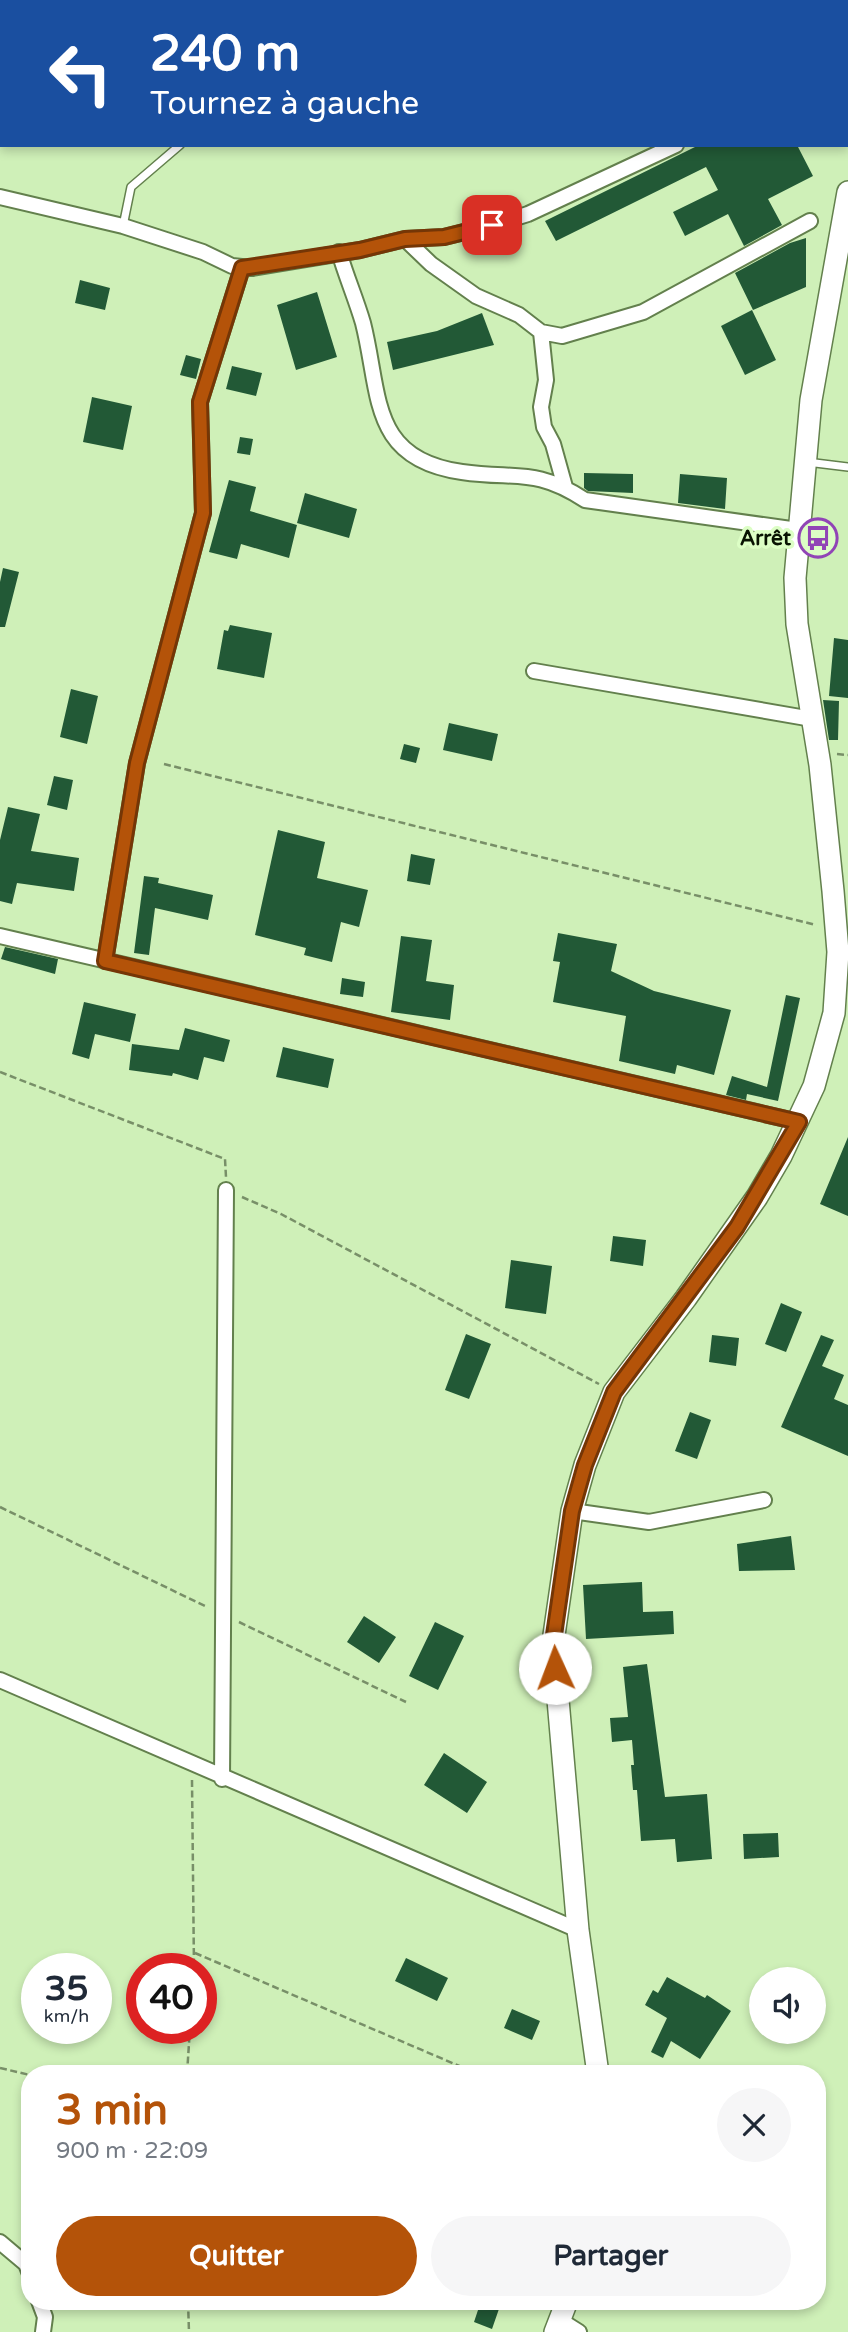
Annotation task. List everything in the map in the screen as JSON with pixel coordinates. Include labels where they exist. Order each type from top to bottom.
[{"type":"street","points":[[0,197],[123,226],[242,268],[405,239],[444,237],[528,214],[672,147]]},
{"type":"street","points":[[597,2065],[578,1930],[553,1642],[572,1511],[585,1465],[614,1392],[737,1227],[799,1122],[814,1086],[834,1013],[836,929],[812,719],[797,624],[798,530],[820,348],[848,192]]},
{"type":"street","points":[[405,239],[431,264],[476,296],[519,315],[541,332],[562,336],[643,312],[810,221]]},
{"type":"street","points":[[339,252],[362,321],[378,408],[394,440],[419,460],[461,472],[535,475],[565,487],[585,500],[798,530]]},
{"type":"street","points":[[105,961],[137,763],[203,513],[200,402],[242,268]]},
{"type":"street","points":[[541,332],[546,380],[541,407],[544,427],[553,444],[565,487]]},
{"type":"street","points":[[534,671],[812,719]]},
{"type":"street","points":[[0,936],[799,1122]]},
{"type":"street","points":[[222,1779],[226,1190]]},
{"type":"street","points":[[572,1511],[649,1522],[764,1500]]},
{"type":"street","points":[[0,1680],[222,1779],[578,1930]]},
{"type":"street","points":[[0,2242],[21,2260]]},
{"type":"street","points":[[42,2310],[45,2317],[43,2332]]},
{"type":"street","points":[[561,2318],[579,2332]]},
{"type":"lane","points":[[123,226],[131,187],[178,147]]},
{"type":"lane","points":[[805,462],[848,467]]},
{"type":"path","points":[[164,764],[836,929]]},
{"type":"path","points":[[0,1072],[225,1160],[226,1190],[281,1214],[614,1392]]},
{"type":"path","points":[[0,1507],[406,1702]]},
{"type":"path","points":[[192,1765],[195,1953]]},
{"type":"path","points":[[217,1962],[457,2065]]},
{"type":"path","points":[[188,2065],[189,2044]]},
{"type":"path","points":[[0,2068],[21,2073]]},
{"type":"path","points":[[188,2310],[189,2332]]},
{"type":"building","points":[[695,147],[798,147],[813,176],[768,199],[782,225],[744,246],[728,214],[685,236],[673,212],[718,190],[706,167],[556,241],[545,221]]},
{"type":"building","points":[[806,238],[806,287],[753,310],[735,273],[790,243]]},
{"type":"building","points":[[80,280],[110,288],[105,310],[75,303]]},
{"type":"building","points":[[317,292],[337,357],[296,370],[277,305]]},
{"type":"building","points":[[752,310],[776,360],[745,375],[721,326]]},
{"type":"building","points":[[482,313],[494,345],[393,370],[387,342],[437,331]]},
{"type":"building","points":[[186,355],[201,359],[196,379],[180,375]]},
{"type":"building","points":[[232,366],[262,373],[256,396],[226,389]]},
{"type":"building","points":[[92,397],[132,406],[123,450],[83,442]]},
{"type":"building","points":[[240,437],[253,439],[250,455],[237,453]]},
{"type":"building","points":[[584,473],[633,474],[633,493],[588,491],[584,488]]},
{"type":"building","points":[[680,474],[727,478],[725,509],[678,503]]},
{"type":"building","points":[[229,480],[256,487],[250,511],[297,525],[289,558],[241,544],[237,559],[209,552]]},
{"type":"building","points":[[305,493],[357,509],[349,538],[297,523]]},
{"type":"building","points":[[3,568],[19,572],[5,627],[0,627],[0,582]]},
{"type":"building","points":[[230,625],[272,633],[264,678],[217,669],[224,630],[228,631]]},
{"type":"building","points":[[834,638],[848,640],[848,698],[829,696]]},
{"type":"building","points":[[71,689],[98,696],[87,744],[60,737]]},
{"type":"building","points":[[823,700],[839,701],[838,740],[829,740]]},
{"type":"building","points":[[449,723],[498,734],[492,761],[443,750]]},
{"type":"building","points":[[404,744],[420,748],[416,763],[400,759]]},
{"type":"building","points":[[54,776],[73,780],[67,810],[47,805]]},
{"type":"building","points":[[8,807],[40,814],[31,851],[79,858],[74,891],[17,883],[12,904],[0,901],[0,840]]},
{"type":"building","points":[[278,830],[325,842],[317,878],[368,890],[359,927],[341,922],[332,962],[304,955],[306,948],[255,935]]},
{"type":"building","points":[[411,854],[435,859],[430,885],[407,881]]},
{"type":"building","points":[[144,876],[159,878],[158,883],[213,895],[208,920],[155,908],[149,955],[134,953]]},
{"type":"building","points":[[558,933],[617,944],[611,971],[654,991],[731,1010],[714,1075],[677,1065],[675,1074],[619,1061],[626,1016],[553,1002],[560,962],[553,961]]},
{"type":"building","points":[[401,936],[432,940],[426,981],[454,985],[450,1020],[391,1012]]},
{"type":"building","points":[[5,947],[58,959],[55,974],[1,959]]},
{"type":"building","points":[[342,978],[365,982],[363,997],[340,994]]},
{"type":"building","points":[[786,995],[800,998],[778,1101],[747,1094],[746,1100],[726,1095],[732,1076],[767,1087]]},
{"type":"building","points":[[84,1002],[136,1014],[130,1042],[95,1034],[89,1059],[72,1054]]},
{"type":"building","points":[[185,1028],[230,1040],[224,1062],[204,1057],[198,1080],[173,1073],[172,1076],[129,1070],[132,1044],[179,1050]]},
{"type":"building","points":[[283,1047],[334,1059],[328,1088],[276,1077]]},
{"type":"building","points":[[848,1137],[848,1216],[820,1204]]},
{"type":"building","points":[[613,1236],[646,1240],[643,1266],[610,1261]]},
{"type":"building","points":[[511,1260],[552,1266],[546,1314],[505,1308]]},
{"type":"building","points":[[781,1303],[802,1312],[786,1352],[765,1344]]},
{"type":"building","points":[[466,1334],[491,1344],[469,1399],[445,1390]]},
{"type":"building","points":[[712,1335],[739,1338],[736,1366],[709,1362]]},
{"type":"building","points":[[821,1335],[834,1340],[822,1366],[844,1375],[834,1399],[848,1405],[848,1456],[781,1427]]},
{"type":"building","points":[[690,1412],[711,1420],[697,1459],[675,1451]]},
{"type":"building","points":[[791,1536],[795,1570],[739,1571],[737,1544]]},
{"type":"building","points":[[642,1582],[643,1612],[673,1611],[674,1634],[586,1639],[583,1585]]},
{"type":"building","points":[[364,1616],[396,1637],[379,1663],[347,1642]]},
{"type":"building","points":[[435,1622],[464,1636],[438,1690],[409,1676]]},
{"type":"building","points":[[647,1664],[665,1797],[707,1794],[712,1859],[677,1862],[675,1839],[641,1841],[637,1790],[633,1790],[632,1740],[612,1742],[610,1718],[628,1717],[623,1667]]},
{"type":"building","points":[[444,1753],[487,1782],[467,1813],[424,1785]]},
{"type":"building","points":[[778,1833],[779,1857],[744,1859],[743,1834]]},
{"type":"building","points":[[406,1958],[448,1978],[437,2001],[395,1981]]},
{"type":"building","points":[[667,1977],[705,1998],[707,1995],[731,2011],[700,2059],[671,2041],[663,2058],[651,2052],[667,2018],[645,2005],[653,1990],[658,1993]]},
{"type":"building","points":[[512,2009],[540,2021],[532,2040],[504,2028]]},
{"type":"building","points":[[478,2310],[499,2310],[492,2329],[474,2322]]},
{"type":"place","name":"Arrêt","points":[[818,538]]},
{"type":"route","points":[[492,225],[444,237],[405,239],[360,250],[242,268],[200,402],[203,513],[137,763],[105,961],[799,1122],[737,1227],[614,1392],[585,1465],[572,1511],[553,1642],[555,1668]]}]
